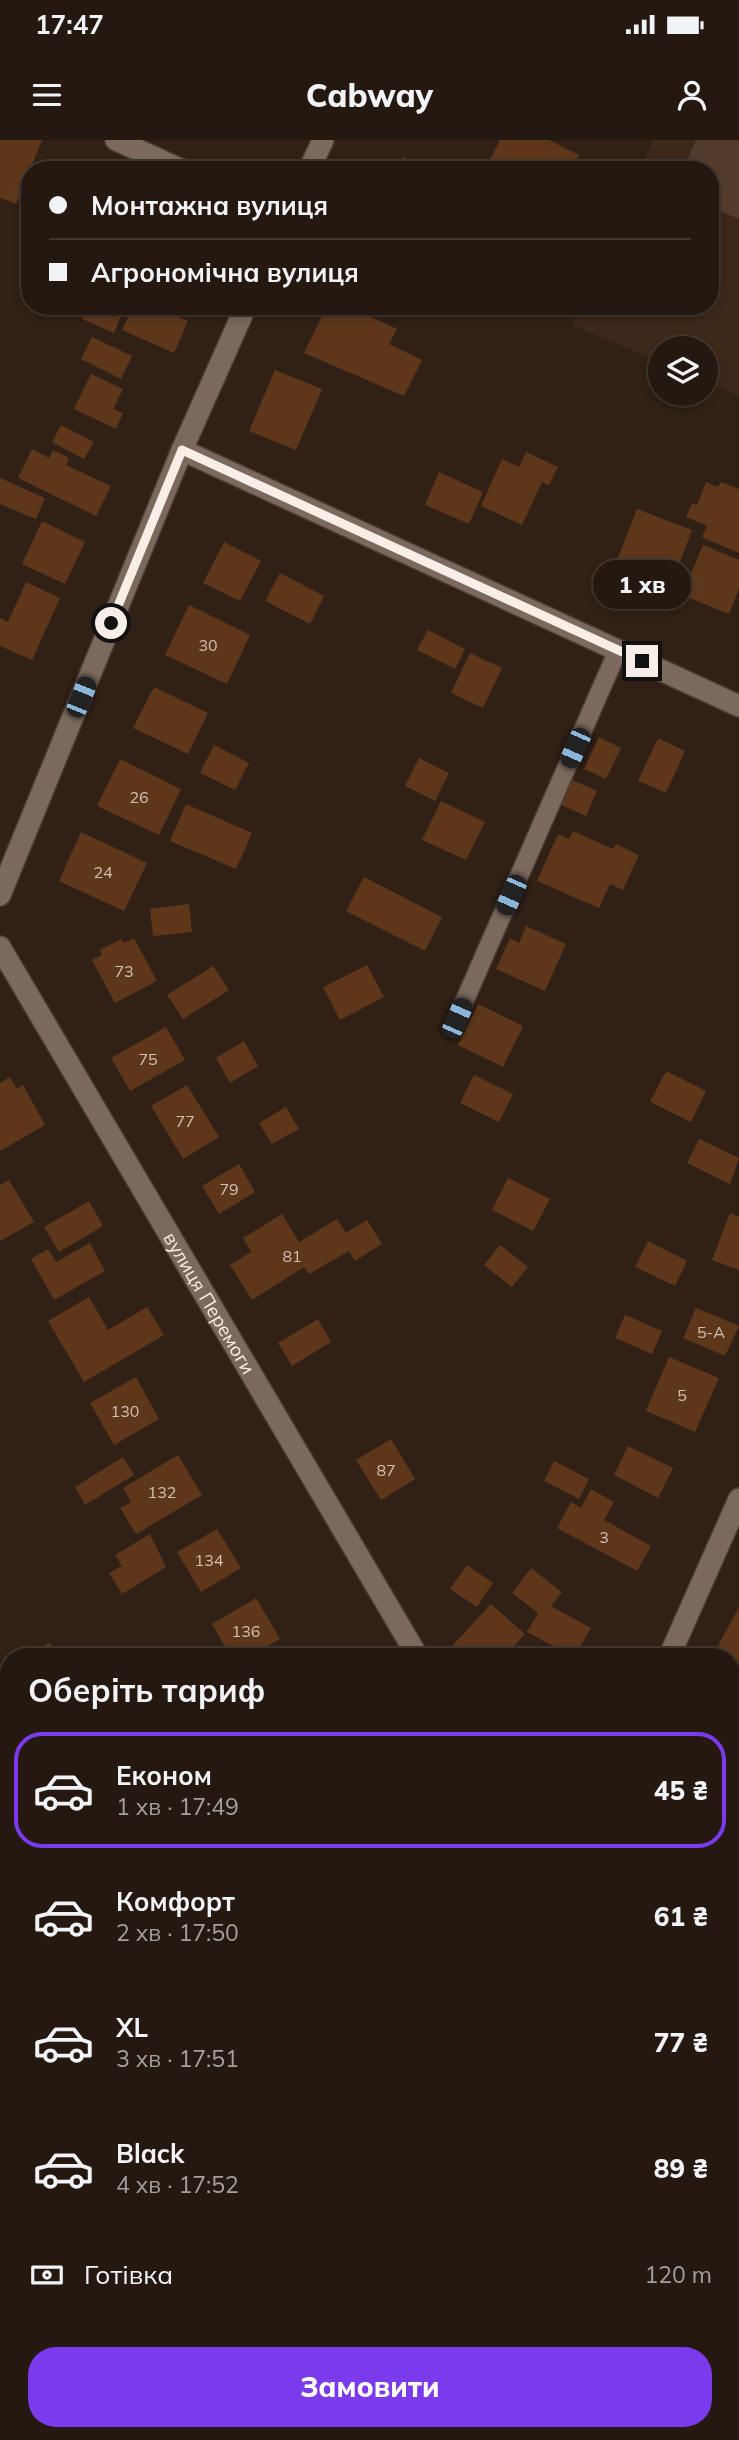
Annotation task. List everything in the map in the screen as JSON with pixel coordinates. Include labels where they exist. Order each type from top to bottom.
[{"type":"street","points":[[116,140],[162,161]]},
{"type":"street","points":[[313,161],[323,140]]},
{"type":"street","points":[[0,895],[182,450],[242,315]]},
{"type":"street","points":[[182,450],[739,706]]},
{"type":"street","name":"вулиця Перемоги","points":[[0,947],[413,1648]]},
{"type":"street","points":[[673,1648],[733,1527],[739,1499]]},
{"type":"lane","points":[[457,1018],[618,650]]},
{"type":"shaded area","points":[[653,140],[739,140],[739,396],[718,387],[718,336],[648,336],[648,357],[572,325],[576,315],[719,315],[719,161],[644,161]]},
{"type":"shaded area","points":[[696,140],[739,140],[739,219],[719,210],[719,161],[687,161]]},
{"type":"building","points":[[0,140],[42,140],[33,161],[21,161],[21,192],[16,204],[0,198]]},
{"type":"building","points":[[500,140],[549,140],[579,155],[576,161],[490,161]]},
{"type":"building","points":[[84,315],[121,315],[114,333],[82,319]]},
{"type":"building","points":[[129,315],[174,315],[188,321],[174,353],[122,330]]},
{"type":"building","points":[[323,315],[367,315],[397,329],[389,344],[422,360],[404,396],[304,353]]},
{"type":"building","points":[[92,337],[132,356],[121,379],[81,359]]},
{"type":"building","points":[[275,370],[322,389],[296,450],[249,431]]},
{"type":"building","points":[[91,374],[123,389],[113,409],[123,413],[116,429],[74,409]]},
{"type":"building","points":[[61,425],[94,442],[84,459],[52,442]]},
{"type":"building","points":[[32,449],[49,458],[53,450],[69,458],[66,465],[111,486],[96,516],[18,478]]},
{"type":"building","points":[[526,452],[558,467],[549,485],[542,482],[522,525],[481,506],[502,459],[519,467]]},
{"type":"building","points":[[439,472],[483,492],[469,524],[425,505]]},
{"type":"building","points":[[0,478],[45,498],[36,519],[0,504]]},
{"type":"building","points":[[706,482],[718,487],[721,482],[739,489],[739,553],[702,537],[707,526],[686,517],[692,503],[697,505]]},
{"type":"building","points":[[637,509],[692,530],[670,589],[614,568]]},
{"type":"building","points":[[42,521],[85,542],[65,584],[22,564]]},
{"type":"building","points":[[224,542],[261,561],[240,601],[203,583]]},
{"type":"building","points":[[703,545],[739,560],[739,589],[729,614],[682,595]]},
{"type":"building","points":[[280,573],[324,596],[310,624],[265,601]]},
{"type":"building","points":[[26,582],[60,598],[32,660],[0,646],[0,618],[8,622]]},
{"type":"building","points":[[189,605],[250,635],[227,684],[165,655]]},
{"type":"building","points":[[428,630],[465,649],[455,669],[417,650]]},
{"type":"building","points":[[470,653],[502,668],[483,708],[451,693]]},
{"type":"building","points":[[154,687],[208,713],[188,754],[133,728]]},
{"type":"building","points":[[599,737],[621,748],[606,779],[584,769]]},
{"type":"building","points":[[658,738],[685,751],[666,793],[638,781]]},
{"type":"building","points":[[214,745],[249,763],[235,790],[200,773]]},
{"type":"building","points":[[419,758],[449,773],[435,801],[405,786]]},
{"type":"building","points":[[120,759],[181,789],[159,835],[97,806]]},
{"type":"building","points":[[570,779],[597,791],[586,816],[559,804]]},
{"type":"building","points":[[441,801],[485,822],[466,860],[422,840]]},
{"type":"building","points":[[186,804],[252,833],[236,869],[170,841]]},
{"type":"building","points":[[573,831],[613,849],[616,844],[639,855],[623,890],[610,884],[599,908],[537,881],[558,834],[569,839]]},
{"type":"building","points":[[81,832],[147,863],[124,911],[59,881]]},
{"type":"building","points":[[364,877],[442,917],[425,951],[346,911]]},
{"type":"building","points":[[189,904],[192,932],[153,936],[150,909]]},
{"type":"building","points":[[526,926],[566,944],[545,991],[496,969],[510,938],[519,943]]},
{"type":"building","points":[[134,938],[157,981],[115,1003],[92,960],[102,955],[100,950],[121,939],[124,943]]},
{"type":"building","points":[[367,965],[384,997],[340,1020],[323,987]]},
{"type":"building","points":[[213,966],[229,990],[183,1019],[167,995]]},
{"type":"building","points":[[478,1004],[523,1026],[503,1067],[458,1045]]},
{"type":"building","points":[[166,1027],[185,1060],[130,1091],[111,1058]]},
{"type":"building","points":[[244,1041],[258,1066],[230,1083],[216,1058]]},
{"type":"building","points":[[666,1071],[706,1091],[691,1122],[650,1102]]},
{"type":"building","points":[[474,1075],[513,1094],[499,1122],[460,1103]]},
{"type":"building","points":[[10,1077],[17,1089],[23,1085],[45,1125],[0,1151],[0,1083]]},
{"type":"building","points":[[187,1085],[219,1137],[183,1159],[151,1106]]},
{"type":"building","points":[[286,1107],[299,1129],[272,1144],[259,1123]]},
{"type":"building","points":[[699,1139],[739,1158],[730,1184],[687,1163]]},
{"type":"building","points":[[239,1164],[255,1192],[219,1214],[202,1186]]},
{"type":"building","points":[[508,1178],[550,1199],[533,1231],[492,1210]]},
{"type":"building","points":[[9,1180],[34,1222],[0,1241],[0,1185]]},
{"type":"building","points":[[89,1201],[103,1226],[59,1252],[44,1227]]},
{"type":"building","points":[[730,1213],[739,1217],[739,1270],[712,1260]]},
{"type":"building","points":[[282,1214],[299,1242],[337,1219],[346,1233],[367,1220],[382,1244],[355,1261],[349,1251],[309,1274],[304,1267],[252,1300],[230,1265],[251,1252],[243,1238]]},
{"type":"building","points":[[648,1241],[687,1261],[675,1286],[635,1267]]},
{"type":"building","points":[[90,1243],[105,1271],[54,1300],[31,1259],[48,1249],[56,1262]]},
{"type":"building","points":[[500,1245],[528,1267],[512,1287],[484,1265]]},
{"type":"building","points":[[89,1297],[108,1330],[147,1307],[164,1335],[84,1382],[48,1321]]},
{"type":"building","points":[[696,1308],[739,1326],[725,1356],[683,1338]]},
{"type":"building","points":[[625,1315],[662,1331],[652,1354],[615,1338]]},
{"type":"building","points":[[318,1319],[331,1342],[292,1366],[278,1343]]},
{"type":"building","points":[[669,1357],[719,1378],[695,1432],[646,1411]]},
{"type":"building","points":[[136,1377],[159,1419],[114,1445],[90,1403]]},
{"type":"building","points":[[391,1439],[415,1479],[381,1500],[356,1460]]},
{"type":"building","points":[[628,1446],[673,1468],[658,1498],[614,1475]]},
{"type":"building","points":[[178,1455],[202,1495],[136,1534],[120,1508],[131,1502],[123,1488]]},
{"type":"building","points":[[123,1457],[134,1475],[85,1505],[75,1487]]},
{"type":"building","points":[[554,1461],[589,1479],[579,1499],[544,1481]]},
{"type":"building","points":[[591,1489],[614,1502],[604,1520],[651,1546],[637,1571],[557,1528],[571,1502],[581,1508]]},
{"type":"building","points":[[217,1529],[241,1568],[201,1592],[177,1552]]},
{"type":"building","points":[[150,1534],[166,1567],[122,1594],[109,1573],[122,1566],[115,1555]]},
{"type":"building","points":[[467,1565],[493,1583],[477,1607],[450,1589]]},
{"type":"building","points":[[531,1568],[562,1592],[551,1606],[591,1628],[579,1648],[557,1648],[527,1632],[538,1613],[512,1593]]},
{"type":"building","points":[[256,1598],[280,1639],[264,1648],[226,1648],[212,1624]]},
{"type":"building","points":[[491,1604],[525,1634],[512,1648],[456,1648],[453,1645]]},
{"type":"building","points":[[739,1607],[739,1648],[717,1648]]},
{"type":"building","points":[[50,1643],[53,1648],[40,1648]]},
{"type":"route","points":[[111,623],[182,450],[642,661]]}]
